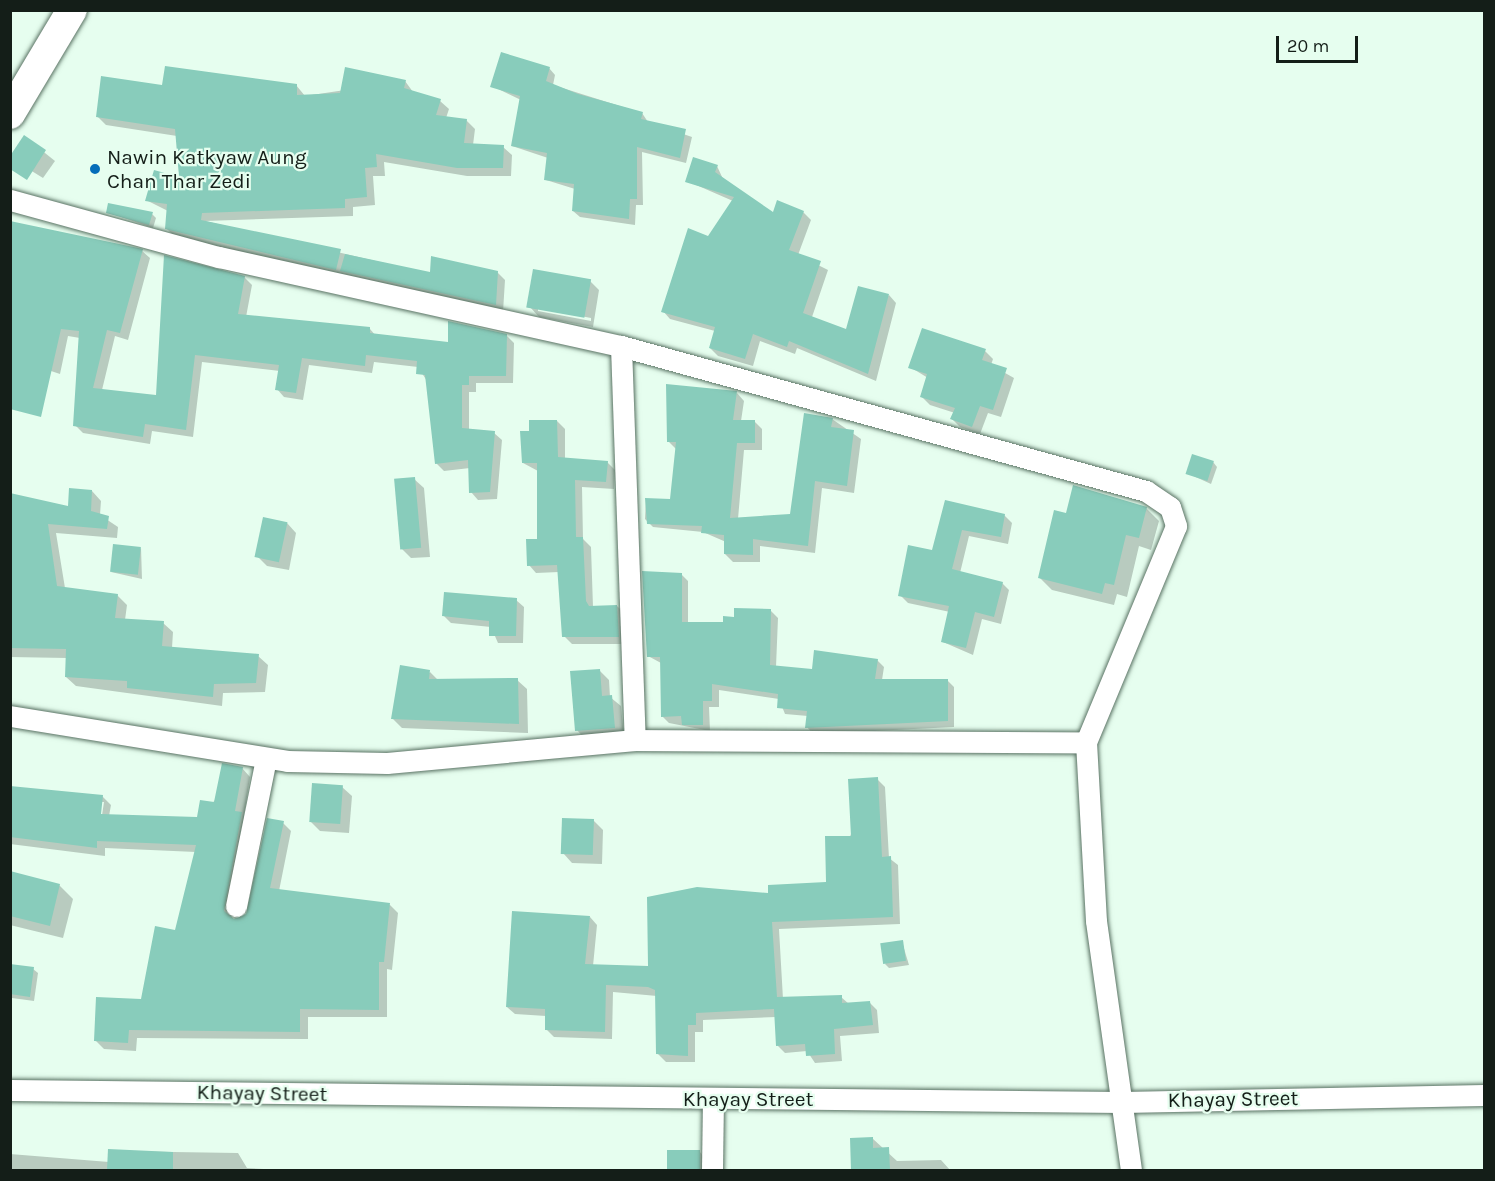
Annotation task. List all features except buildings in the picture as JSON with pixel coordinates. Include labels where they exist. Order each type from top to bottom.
[{"type":"main road","points":[[10,114],[72,10]]},
{"type":"street","points":[[10,200],[219,257],[621,346],[1146,491],[1170,507],[1176,526],[1086,742],[1096,921],[1131,1170]]},
{"type":"street","points":[[621,346],[635,740]]},
{"type":"street","points":[[10,716],[266,759],[387,763],[635,740],[1086,742]]},
{"type":"street","points":[[236,906],[266,759]]},
{"type":"street","name":"Khayay Street","points":[[10,1090],[713,1099],[1122,1101],[1485,1095]]},
{"type":"street","points":[[712,1170],[713,1099]]},
{"type":"place","name":"Nawin Katkyaw Aung Chan Thar Zedi","points":[[95,169]]}]
